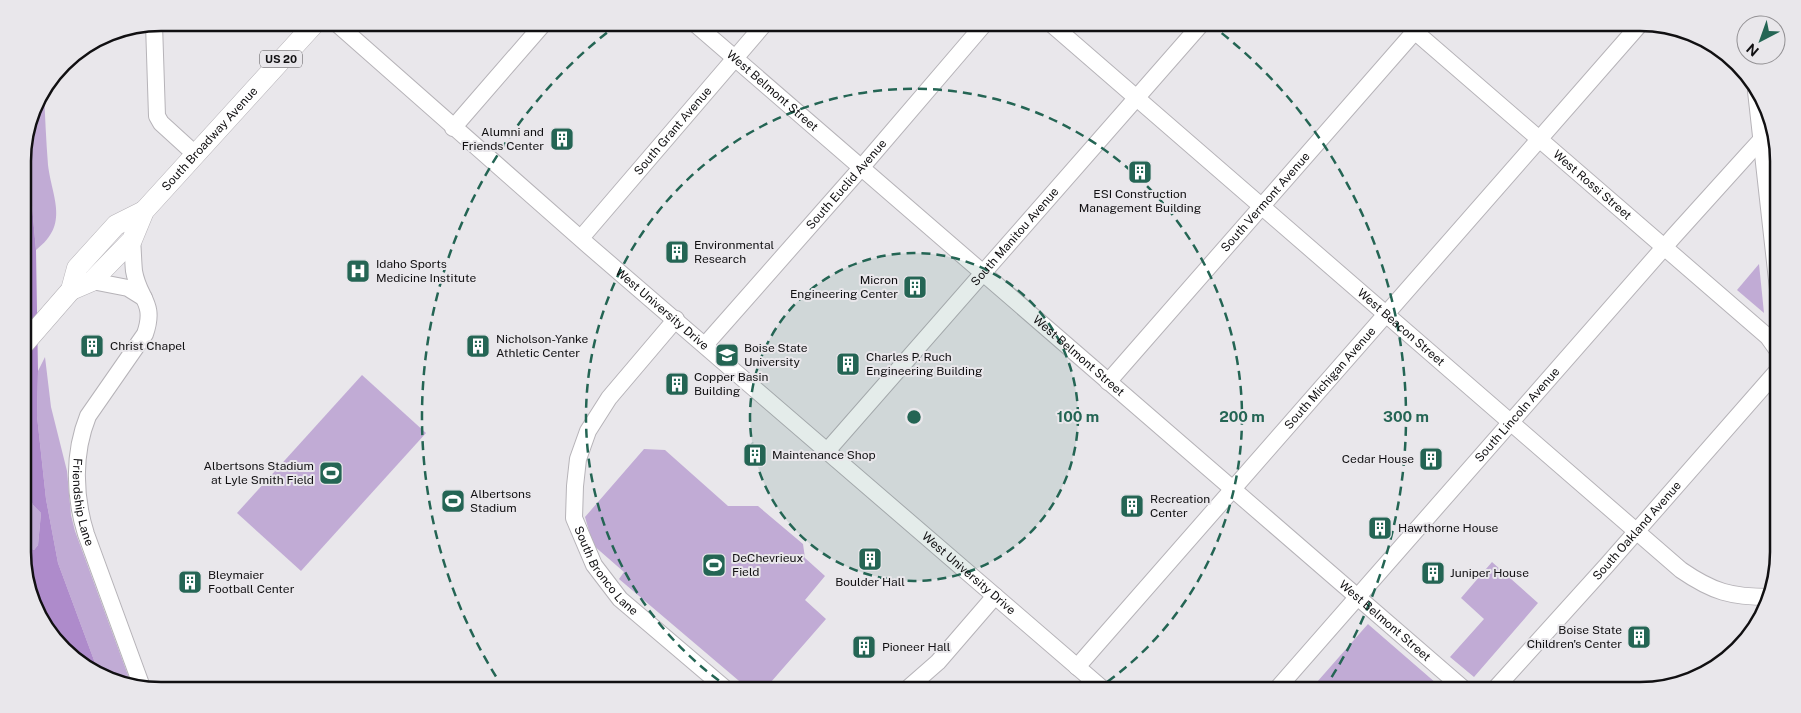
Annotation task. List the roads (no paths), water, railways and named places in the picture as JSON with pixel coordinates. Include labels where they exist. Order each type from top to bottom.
[{"type":"main road","name":"South Broadway Avenue","points":[[32,335],[71,290],[92,281],[132,240],[144,211],[306,31]]},
{"type":"main road","name":"South Broadway Avenue","points":[[71,290],[77,268],[116,225],[144,211]]},
{"type":"street","points":[[154,31],[157,116],[161,123],[195,154]]},
{"type":"street","name":"West University Drive","points":[[345,31],[453,128],[1094,681]]},
{"type":"street","points":[[453,128],[537,31]]},
{"type":"street","name":"West Belmont Street","points":[[703,31],[1454,681]]},
{"type":"street","name":"South Grant Avenue","points":[[581,238],[758,31]]},
{"type":"street","name":"South Euclid Avenue","points":[[705,345],[978,31]]},
{"type":"street","name":"West Beacon Street","points":[[1058,31],[1681,570],[1701,584],[1736,596],[1761,597]]},
{"type":"street","name":"South Manitou Avenue","points":[[827,451],[1195,31]]},
{"type":"street","name":"South Vermont Avenue","points":[[1108,382],[1410,31]]},
{"type":"street","name":"West Rossi Street","points":[[1419,31],[1539,140],[1770,341]]},
{"type":"street","name":"South Michigan Avenue","points":[[1077,667],[1634,31]]},
{"type":"street","name":"South Lincoln Avenue","points":[[1284,681],[1664,248],[1768,139]]},
{"type":"street","points":[[1768,140],[1770,169]]},
{"type":"street","name":"Friendship Lane","points":[[132,240],[134,272],[149,309],[149,323],[145,334],[88,416],[78,447],[77,470],[82,519],[139,680]]},
{"type":"street","points":[[92,281],[128,288],[144,298]]},
{"type":"street","name":"South Bronco Lane","points":[[676,320],[609,398],[588,431],[578,459],[574,486],[574,518],[594,565],[620,599],[717,682]]},
{"type":"street","name":"South Oakland Avenue","points":[[1502,681],[1770,379]]},
{"type":"street","points":[[916,681],[938,662],[995,596]]},
{"type":"place","name":"Alumni and Friends Center","points":[[562,139]]},
{"type":"place","name":"ESI Construction Management Building","points":[[1140,172]]},
{"type":"place","name":"Environmental Research","points":[[677,252]]},
{"type":"place","name":"Idaho Sports Medicine Institute","points":[[358,271]]},
{"type":"place","name":"Micron Engineering Center","points":[[915,287]]},
{"type":"place","name":"Christ Chapel","points":[[92,346]]},
{"type":"place","name":"Nicholson-Yanke Athletic Center","points":[[478,346]]},
{"type":"place","name":"Boise State University","points":[[727,355]]},
{"type":"place","name":"Charles P. Ruch Engineering Building","points":[[848,364]]},
{"type":"place","name":"Copper Basin Building","points":[[677,384]]},
{"type":"place","name":"Maintenance Shop","points":[[755,455]]},
{"type":"place","name":"Cedar House","points":[[1431,459]]},
{"type":"place","name":"Albertsons Stadium at Lyle Smith Field","points":[[331,473]]},
{"type":"place","name":"Albertsons Stadium","points":[[453,501]]},
{"type":"place","name":"Recreation Center","points":[[1132,506]]},
{"type":"place","name":"Hawthorne House","points":[[1380,528]]},
{"type":"place","name":"Boulder Hall","points":[[870,559]]},
{"type":"place","name":"DeChevrieux Field","points":[[714,565]]},
{"type":"place","name":"Juniper House","points":[[1433,573]]},
{"type":"place","name":"Bleymaier Football Center","points":[[190,582]]},
{"type":"place","name":"Boise State Children's Center","points":[[1639,637]]},
{"type":"place","name":"Pioneer Hall","points":[[864,647]]}]
